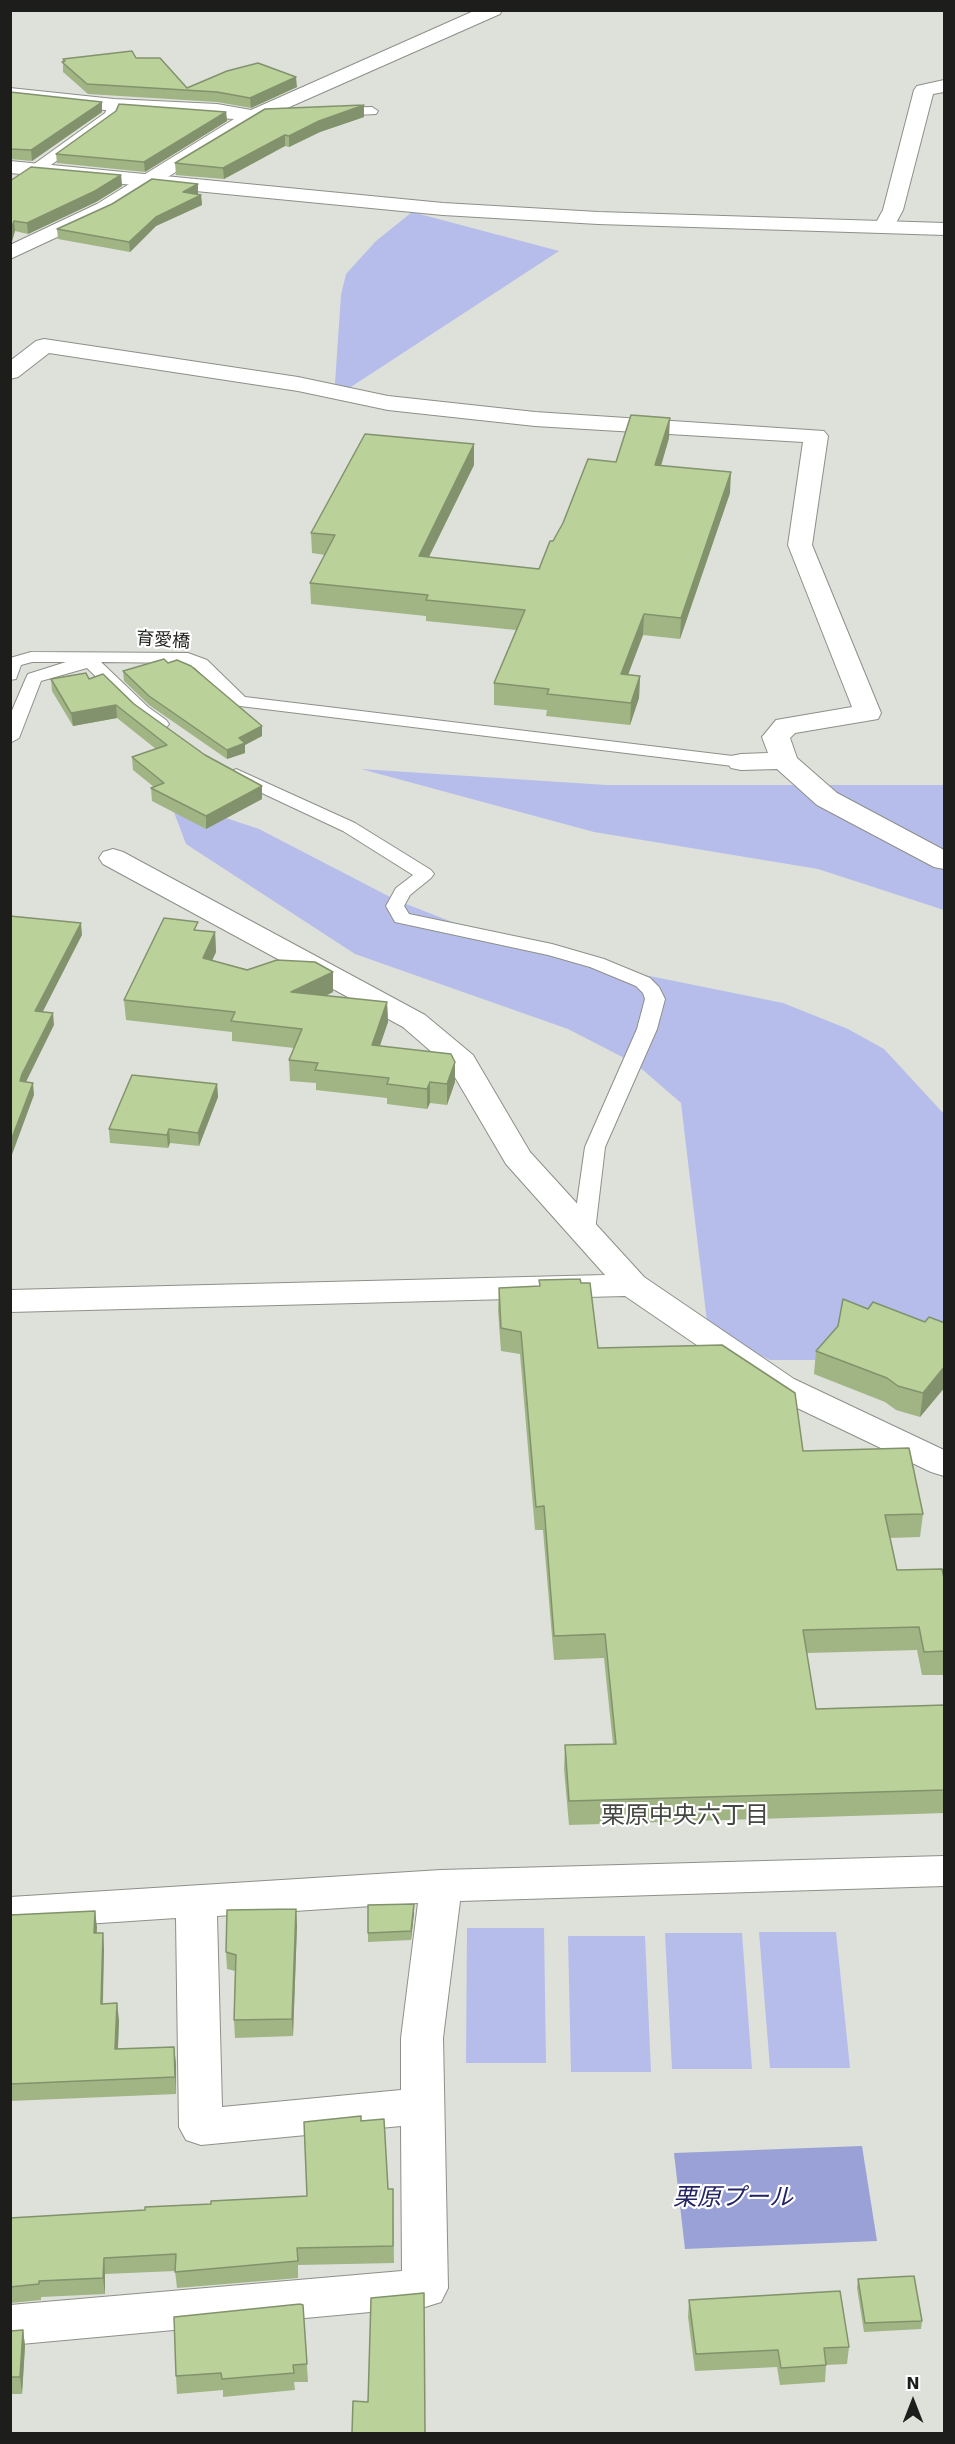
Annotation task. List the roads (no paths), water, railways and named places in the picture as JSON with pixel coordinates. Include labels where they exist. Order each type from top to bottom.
[{"type":"street","points":[[14,249],[155,182],[209,141],[256,115],[493,10]]},
{"type":"street","points":[[884,228],[893,210],[924,90],[945,86]]},
{"type":"street","points":[[10,94],[114,105],[194,108],[256,115]]},
{"type":"street","points":[[23,172],[443,209],[598,218],[945,229]]},
{"type":"street","points":[[15,365],[44,346],[298,384],[399,404],[535,419],[816,436],[800,545],[868,713],[786,726],[776,737],[784,761],[827,799],[945,861]]},
{"type":"street","points":[[741,762],[784,761]]},
{"type":"street","points":[[113,858],[414,1021],[462,1062],[517,1157],[632,1285],[782,1387],[945,1464]]},
{"type":"street","points":[[10,1301],[632,1285]]},
{"type":"street","points":[[10,1913],[441,1886],[945,1871]]},
{"type":"street","points":[[10,2325],[426,2288],[423,2038],[441,1886]]},
{"type":"street","points":[[196,1902],[201,2127],[423,2106]]},
{"type":"lane","points":[[23,172],[111,115],[114,105]]},
{"type":"lane","points":[[327,112],[372,111]]},
{"type":"lane","points":[[256,115],[293,113]]},
{"type":"lane","name":"育愛橋","points":[[10,675],[14,662],[31,657],[188,658],[201,664],[232,697],[240,701],[741,762]]},
{"type":"lane","points":[[10,738],[33,678],[62,668],[88,663],[94,665],[142,711],[170,731]]},
{"type":"lane","points":[[219,764],[349,827],[425,873],[403,892],[395,906],[402,918],[552,950],[615,970],[643,982],[652,991],[655,999],[646,1029],[596,1147],[584,1231]]},
{"type":"water","name":"栗原プール","points":[[862,2146],[877,2241],[685,2249],[674,2153]]},
{"type":"district","name":"栗原中央六丁目","points":[[685,1817]]}]
